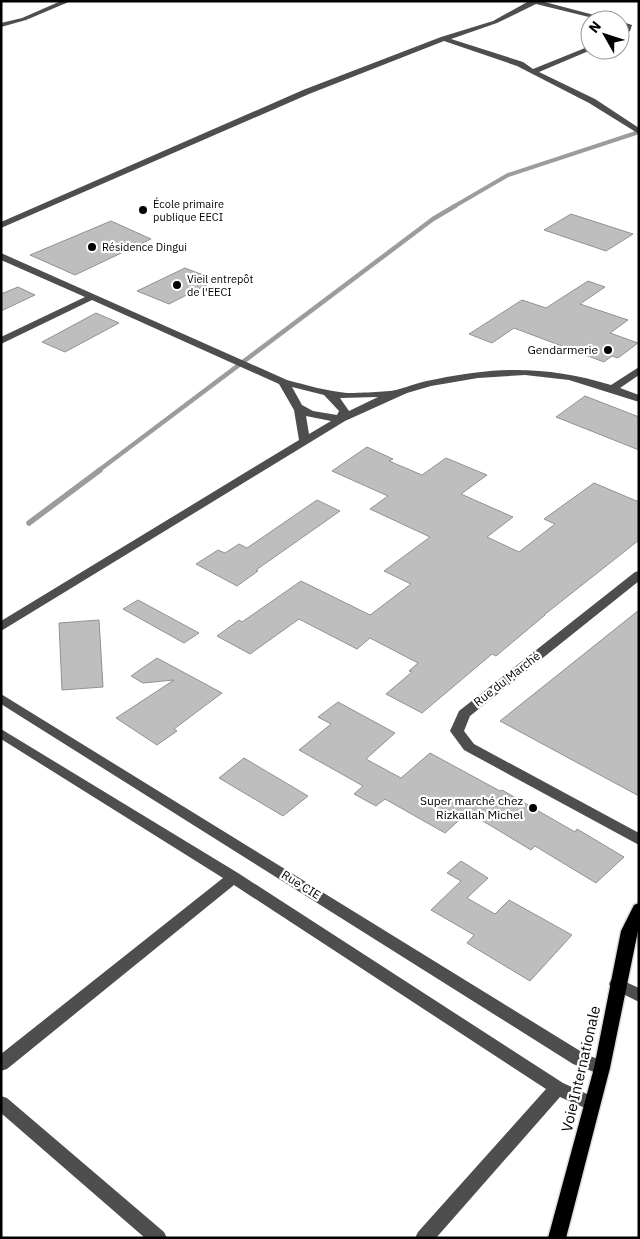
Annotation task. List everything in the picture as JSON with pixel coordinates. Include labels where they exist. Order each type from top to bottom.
[{"type":"main road","name":"Voie Internationale","points":[[557,1238],[602,1068],[617,984],[629,931],[639,909]]},
{"type":"street","points":[[1,25],[24,19],[68,1]]},
{"type":"street","points":[[1,225],[306,92],[503,18],[534,1],[580,13]]},
{"type":"street","points":[[444,39],[508,59],[534,71],[539,76],[592,101],[639,132]]},
{"type":"street","points":[[534,71],[580,52]]},
{"type":"street","points":[[1,256],[283,382],[348,396],[396,393]]},
{"type":"street","points":[[1,341],[92,297]]},
{"type":"street","points":[[1,626],[341,419],[396,393],[431,383],[504,370],[538,371],[572,378],[639,399]]},
{"type":"street","points":[[612,389],[639,370]]},
{"type":"street","points":[[283,382],[300,408],[305,441]]},
{"type":"street","points":[[328,393],[344,411],[341,419]]},
{"type":"street","points":[[300,408],[310,414],[341,419]]},
{"type":"street","name":"Rue du Marché","points":[[639,575],[464,714],[457,731],[469,747],[639,840]]},
{"type":"street","name":"Rue CIE","points":[[1,698],[579,1059],[602,1068]]},
{"type":"street","points":[[1,733],[233,877],[557,1088],[592,1104]]},
{"type":"street","points":[[1,1064],[233,877]]},
{"type":"street","points":[[617,984],[639,996]]},
{"type":"street","points":[[424,1238],[557,1088]]},
{"type":"street","points":[[1,1103],[158,1238]]},
{"type":"building","points":[[571,214],[633,234],[606,251],[544,230]]},
{"type":"building","name":"Résidence Dingui","points":[[111,221],[151,239],[75,275],[30,255]]},
{"type":"building","name":"Vieil entrepôt de l'EECI","points":[[185,268],[216,280],[169,304],[137,291]]},
{"type":"building","points":[[588,281],[605,287],[580,304],[628,320],[610,333],[638,343],[618,358],[612,356],[604,362],[514,328],[492,343],[469,334],[522,300],[546,308]]},
{"type":"building","points":[[18,287],[35,295],[1,311],[1,294]]},
{"type":"building","points":[[96,313],[119,323],[65,352],[42,342]]},
{"type":"building","points":[[585,396],[639,417],[639,450],[556,417]]},
{"type":"building","points":[[367,447],[393,459],[389,461],[422,475],[446,458],[487,475],[461,494],[513,517],[487,537],[519,552],[555,524],[544,519],[594,483],[639,502],[639,540],[544,615],[496,656],[492,654],[422,713],[386,694],[412,672],[409,671],[418,663],[370,638],[357,649],[299,619],[250,654],[217,636],[239,620],[242,622],[301,581],[370,615],[411,584],[384,571],[430,537],[370,509],[388,496],[332,471]]},
{"type":"building","points":[[317,500],[340,511],[256,570],[258,571],[237,586],[196,564],[218,550],[225,553],[239,544],[247,548]]},
{"type":"building","points":[[138,600],[199,633],[184,643],[123,609]]},
{"type":"building","points":[[639,610],[639,796],[500,721]]},
{"type":"building","points":[[99,620],[103,687],[62,690],[59,623]]},
{"type":"building","points":[[157,658],[222,693],[174,729],[177,731],[157,745],[116,718],[174,680],[143,683],[131,676]]},
{"type":"building","points":[[338,702],[395,733],[366,759],[401,778],[430,753],[500,791],[502,790],[575,832],[577,829],[624,857],[596,883],[535,846],[531,850],[468,812],[445,833],[385,799],[376,806],[354,794],[363,786],[299,750],[331,724],[318,717]]},
{"type":"building","points":[[244,758],[308,796],[283,816],[219,778]]},
{"type":"building","points":[[461,861],[488,878],[467,898],[495,914],[509,900],[572,935],[530,981],[467,943],[474,935],[431,910],[461,881],[447,873]]},
{"type":"waterway","points":[[453,207],[508,175],[639,132]]},
{"type":"waterway","points":[[98,471],[433,219],[455,206]]},
{"type":"waterway","points":[[29,523],[100,470]]},
{"type":"place","name":"École primaire publique EECI","points":[[143,210]]},
{"type":"place","name":"Résidence Dingui","points":[[92,247]]},
{"type":"place","name":"Vieil entrepôt de l'EECI","points":[[177,285]]},
{"type":"place","name":"Gendarmerie","points":[[608,350]]},
{"type":"place","name":"Super marché chez Rizkallah Michel","points":[[533,808]]}]
